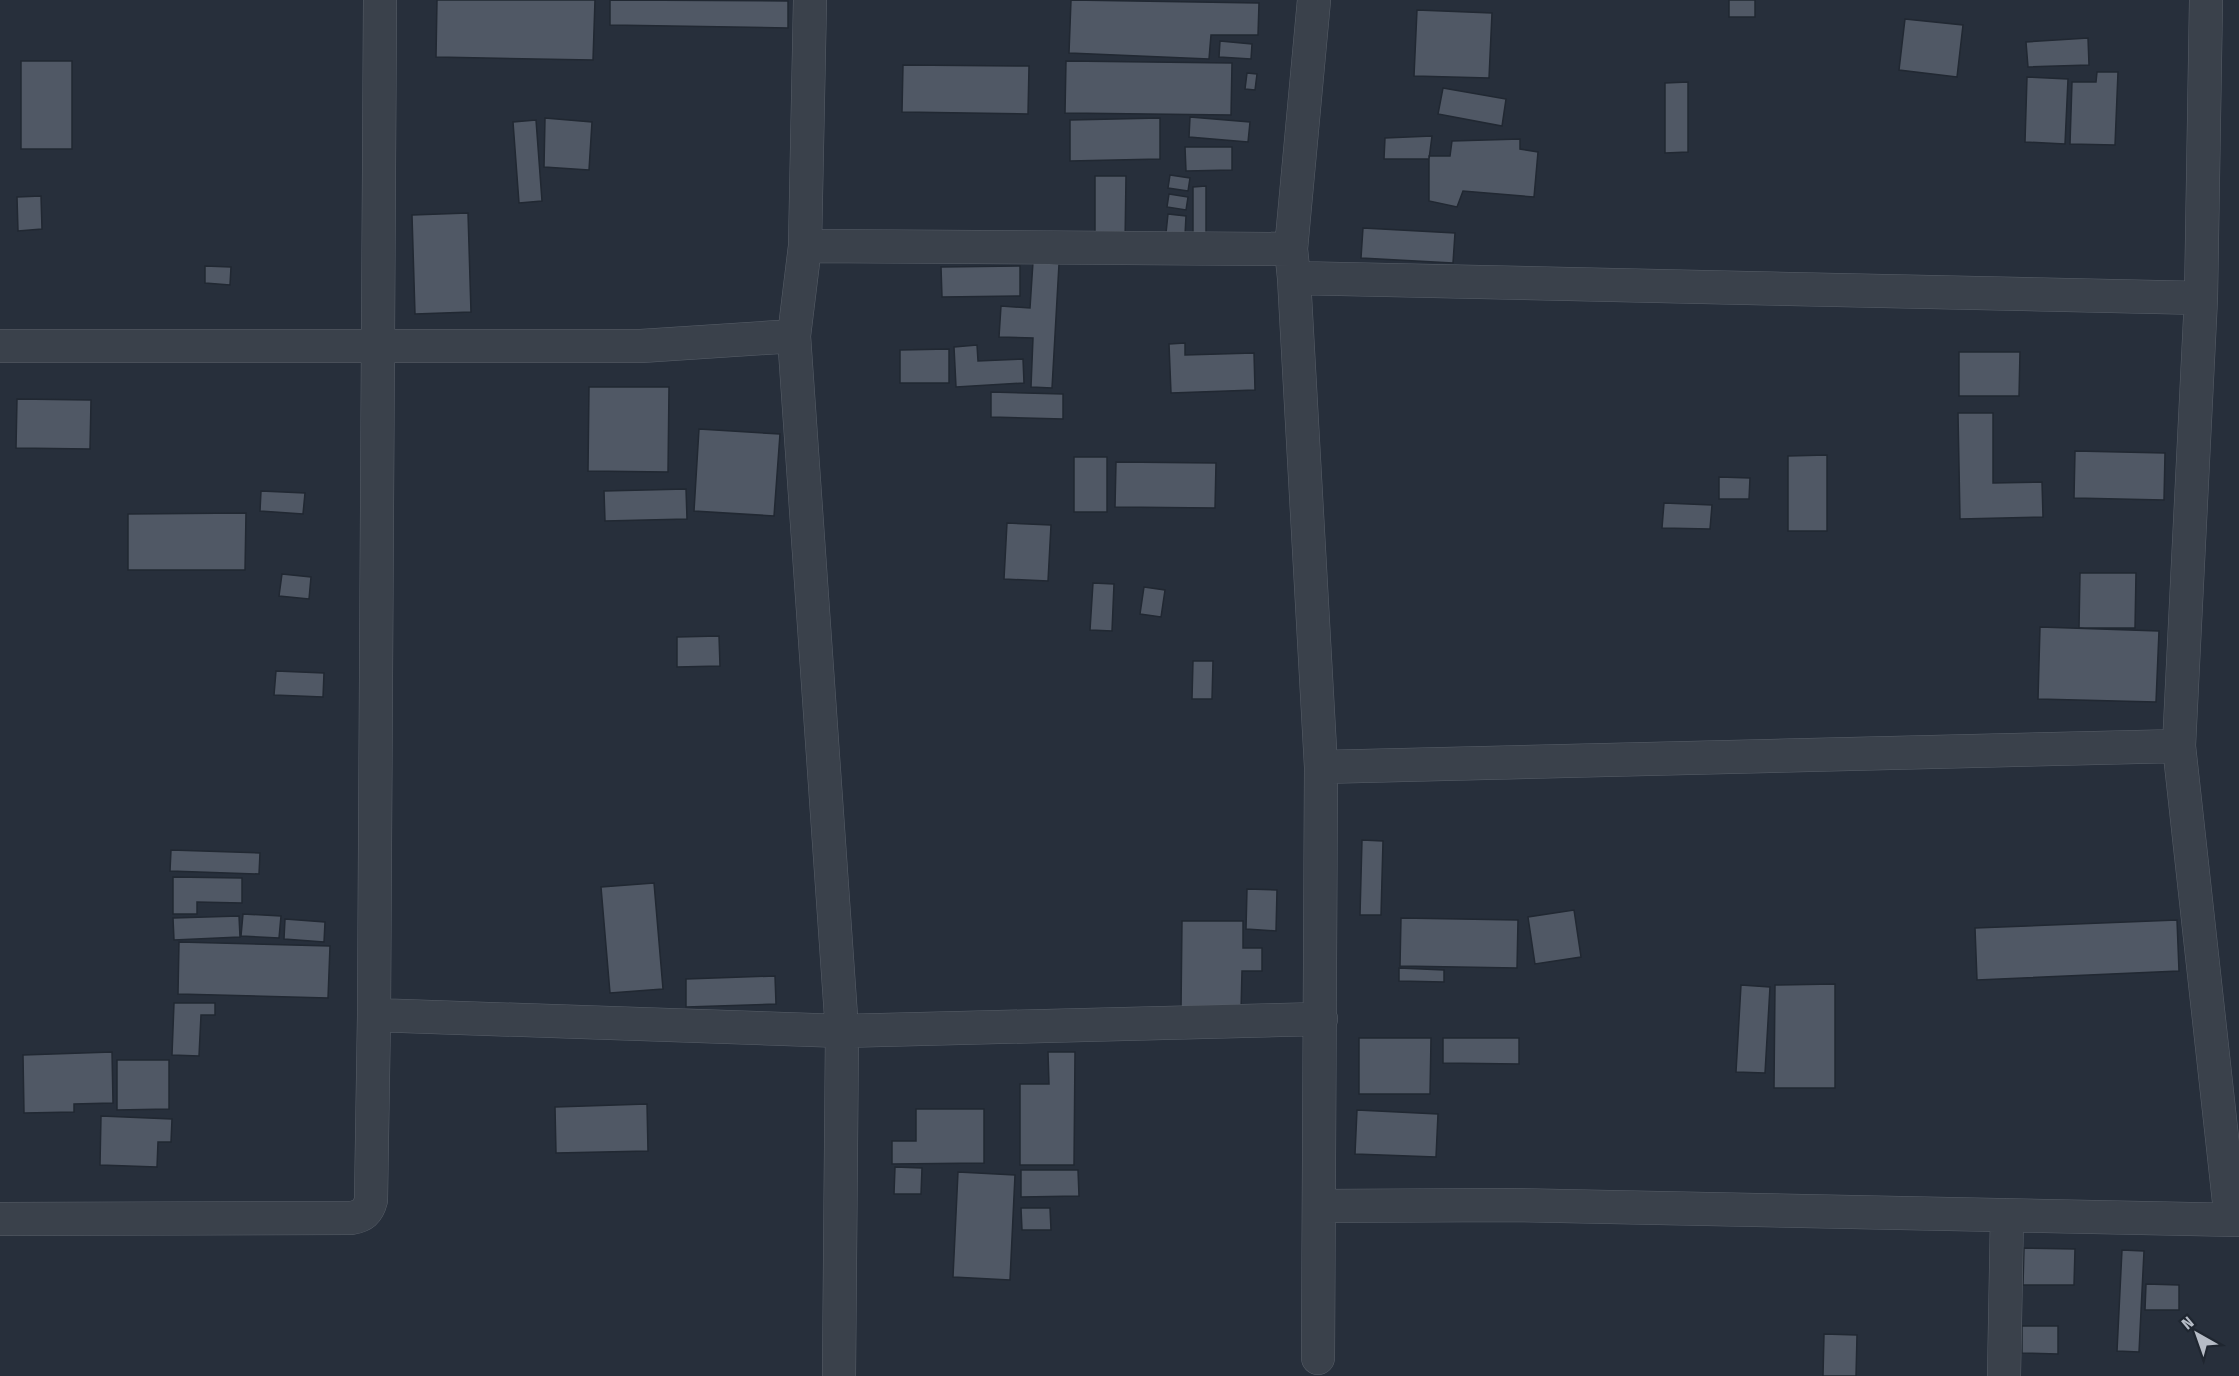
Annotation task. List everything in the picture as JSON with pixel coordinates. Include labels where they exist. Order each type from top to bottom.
[{"type":"street","points":[[0,1219],[351,1218],[361,1216],[369,1208],[374,1015],[380,0]]},
{"type":"street","points":[[810,0],[805,246],[794,336],[842,1031],[839,1376]]},
{"type":"street","points":[[1314,0],[1293,264],[1321,767],[1318,1358]]},
{"type":"street","points":[[1319,1206],[1512,1205],[2235,1220],[2179,746],[2201,298],[2206,0]]},
{"type":"street","points":[[805,246],[2201,298]]},
{"type":"street","points":[[0,346],[642,346],[794,336]]},
{"type":"street","points":[[1321,767],[2179,746]]},
{"type":"street","points":[[374,1015],[842,1031],[1321,1019]]},
{"type":"street","points":[[2004,1376],[2007,1215]]},
{"type":"building","points":[[437,0],[595,0],[593,60],[436,57]]},
{"type":"building","points":[[610,0],[788,1],[788,28],[610,25]]},
{"type":"building","points":[[1071,0],[1259,3],[1258,35],[1211,35],[1209,59],[1069,53]]},
{"type":"building","points":[[1729,0],[1755,0],[1755,17],[1729,17]]},
{"type":"building","points":[[1417,10],[1492,13],[1489,78],[1414,76]]},
{"type":"building","points":[[1905,19],[1963,25],[1957,77],[1899,70]]},
{"type":"building","points":[[2088,38],[2089,65],[2028,67],[2026,42]]},
{"type":"building","points":[[1220,41],[1252,44],[1251,59],[1219,57]]},
{"type":"building","points":[[21,61],[72,61],[72,149],[21,149]]},
{"type":"building","points":[[1066,61],[1232,63],[1231,115],[1065,113]]},
{"type":"building","points":[[903,65],[1029,66],[1028,114],[902,112]]},
{"type":"building","points":[[2097,72],[2118,72],[2115,145],[2070,144],[2072,82],[2096,82]]},
{"type":"building","points":[[1247,73],[1257,74],[1255,90],[1245,89]]},
{"type":"building","points":[[2027,77],[2068,79],[2065,144],[2025,142]]},
{"type":"building","points":[[1688,82],[1688,152],[1665,153],[1665,83]]},
{"type":"building","points":[[1443,88],[1506,99],[1502,126],[1438,114]]},
{"type":"building","points":[[1190,117],[1250,122],[1248,142],[1189,137]]},
{"type":"building","points":[[545,118],[592,122],[589,170],[544,167]]},
{"type":"building","points":[[1160,118],[1160,159],[1070,161],[1070,120]]},
{"type":"building","points":[[536,120],[542,201],[519,203],[513,122]]},
{"type":"building","points":[[1432,136],[1429,159],[1384,159],[1385,138]]},
{"type":"building","points":[[1520,139],[1520,149],[1538,152],[1534,197],[1463,191],[1457,207],[1429,201],[1429,156],[1450,156],[1452,141]]},
{"type":"building","points":[[1185,147],[1232,147],[1232,170],[1186,171]]},
{"type":"building","points":[[1170,175],[1190,178],[1188,191],[1168,188]]},
{"type":"building","points":[[1095,176],[1126,176],[1125,244],[1095,243]]},
{"type":"building","points":[[1206,186],[1206,244],[1193,244],[1193,187]]},
{"type":"building","points":[[1169,194],[1188,197],[1186,210],[1167,207]]},
{"type":"building","points":[[41,196],[42,229],[18,231],[17,197]]},
{"type":"building","points":[[468,213],[471,312],[415,314],[412,215]]},
{"type":"building","points":[[1168,214],[1186,216],[1185,235],[1166,233]]},
{"type":"building","points":[[1363,228],[1455,233],[1453,263],[1361,258]]},
{"type":"building","points":[[1033,262],[1059,264],[1052,388],[1031,387],[1033,338],[999,337],[1001,306],[1030,308]]},
{"type":"building","points":[[205,266],[231,267],[230,285],[205,283]]},
{"type":"building","points":[[1020,266],[1020,296],[942,297],[941,267]]},
{"type":"building","points":[[1185,343],[1185,355],[1254,353],[1255,390],[1171,393],[1169,344]]},
{"type":"building","points":[[977,345],[978,361],[1023,359],[1024,383],[956,387],[954,347]]},
{"type":"building","points":[[949,349],[949,383],[900,383],[900,350]]},
{"type":"building","points":[[1959,352],[2020,352],[2019,396],[1959,396]]},
{"type":"building","points":[[589,387],[669,387],[668,472],[588,471]]},
{"type":"building","points":[[991,392],[1063,394],[1063,419],[991,417]]},
{"type":"building","points":[[17,399],[91,400],[90,449],[16,448]]},
{"type":"building","points":[[1958,413],[1993,413],[1993,483],[2042,482],[2043,517],[1960,519]]},
{"type":"building","points":[[699,429],[780,434],[774,516],[694,511]]},
{"type":"building","points":[[2075,451],[2165,453],[2164,500],[2074,498]]},
{"type":"building","points":[[1827,455],[1827,531],[1788,531],[1788,456]]},
{"type":"building","points":[[1074,457],[1107,457],[1107,512],[1074,512]]},
{"type":"building","points":[[1116,462],[1216,463],[1215,508],[1115,507]]},
{"type":"building","points":[[1719,477],[1750,478],[1749,499],[1719,499]]},
{"type":"building","points":[[686,489],[687,519],[605,521],[604,491]]},
{"type":"building","points":[[261,491],[305,493],[303,514],[260,511]]},
{"type":"building","points":[[1664,503],[1712,505],[1710,529],[1662,528]]},
{"type":"building","points":[[246,513],[245,570],[128,570],[128,514]]},
{"type":"building","points":[[1007,523],[1051,525],[1048,581],[1004,579]]},
{"type":"building","points":[[2080,573],[2136,573],[2135,628],[2079,628]]},
{"type":"building","points":[[282,574],[311,577],[309,599],[279,596]]},
{"type":"building","points":[[1093,583],[1114,584],[1112,631],[1090,630]]},
{"type":"building","points":[[1144,587],[1165,590],[1161,617],[1140,614]]},
{"type":"building","points":[[2040,627],[2159,631],[2156,702],[2038,699]]},
{"type":"building","points":[[719,636],[720,666],[677,667],[677,637]]},
{"type":"building","points":[[1193,661],[1213,661],[1212,699],[1192,699]]},
{"type":"building","points":[[276,671],[324,673],[323,697],[274,695]]},
{"type":"building","points":[[1362,840],[1383,841],[1381,915],[1360,915]]},
{"type":"building","points":[[171,850],[260,853],[259,874],[170,871]]},
{"type":"building","points":[[173,877],[242,878],[242,903],[197,902],[197,914],[173,914]]},
{"type":"building","points":[[654,883],[663,989],[610,993],[601,887]]},
{"type":"building","points":[[1247,889],[1277,890],[1276,931],[1246,929]]},
{"type":"building","points":[[1574,910],[1581,957],[1535,964],[1528,917]]},
{"type":"building","points":[[243,914],[281,916],[279,938],[241,936]]},
{"type":"building","points":[[239,916],[240,937],[174,940],[173,918]]},
{"type":"building","points":[[1401,918],[1518,920],[1517,968],[1400,966]]},
{"type":"building","points":[[285,919],[325,922],[324,942],[284,939]]},
{"type":"building","points":[[2177,920],[2179,971],[1977,980],[1975,928]]},
{"type":"building","points":[[1182,921],[1243,921],[1243,948],[1262,948],[1262,971],[1242,971],[1241,1011],[1181,1010]]},
{"type":"building","points":[[179,942],[330,946],[328,998],[178,994]]},
{"type":"building","points":[[1399,968],[1444,970],[1444,982],[1399,981]]},
{"type":"building","points":[[775,976],[776,1004],[686,1007],[686,979]]},
{"type":"building","points":[[1835,984],[1835,1088],[1774,1088],[1775,985]]},
{"type":"building","points":[[1741,985],[1770,987],[1765,1073],[1736,1072]]},
{"type":"building","points":[[174,1003],[215,1003],[215,1015],[201,1015],[199,1056],[172,1055]]},
{"type":"building","points":[[1359,1038],[1431,1038],[1430,1094],[1359,1094]]},
{"type":"building","points":[[1443,1038],[1519,1038],[1519,1064],[1443,1063]]},
{"type":"building","points":[[112,1052],[113,1103],[74,1104],[74,1112],[24,1113],[23,1055]]},
{"type":"building","points":[[1048,1052],[1075,1052],[1074,1165],[1020,1165],[1020,1084],[1049,1084]]},
{"type":"building","points":[[117,1060],[169,1060],[169,1109],[117,1110]]},
{"type":"building","points":[[647,1104],[648,1151],[556,1153],[555,1107]]},
{"type":"building","points":[[916,1109],[984,1109],[984,1163],[892,1164],[892,1141],[916,1141]]},
{"type":"building","points":[[1357,1110],[1438,1114],[1436,1157],[1355,1154]]},
{"type":"building","points":[[101,1116],[172,1119],[171,1142],[158,1142],[157,1167],[100,1165]]},
{"type":"building","points":[[895,1167],[922,1168],[921,1194],[894,1194]]},
{"type":"building","points":[[1021,1170],[1078,1170],[1079,1196],[1021,1197]]},
{"type":"building","points":[[958,1172],[1015,1175],[1010,1280],[953,1277]]},
{"type":"building","points":[[1021,1208],[1050,1208],[1051,1230],[1022,1230]]},
{"type":"building","points":[[2024,1248],[2075,1249],[2074,1285],[2023,1285]]},
{"type":"building","points":[[2122,1250],[2144,1251],[2139,1352],[2117,1351]]},
{"type":"building","points":[[2146,1284],[2179,1285],[2179,1310],[2145,1310]]},
{"type":"building","points":[[2022,1326],[2058,1326],[2058,1354],[2022,1353]]},
{"type":"building","points":[[1824,1334],[1857,1335],[1856,1376],[1823,1376]]}]
